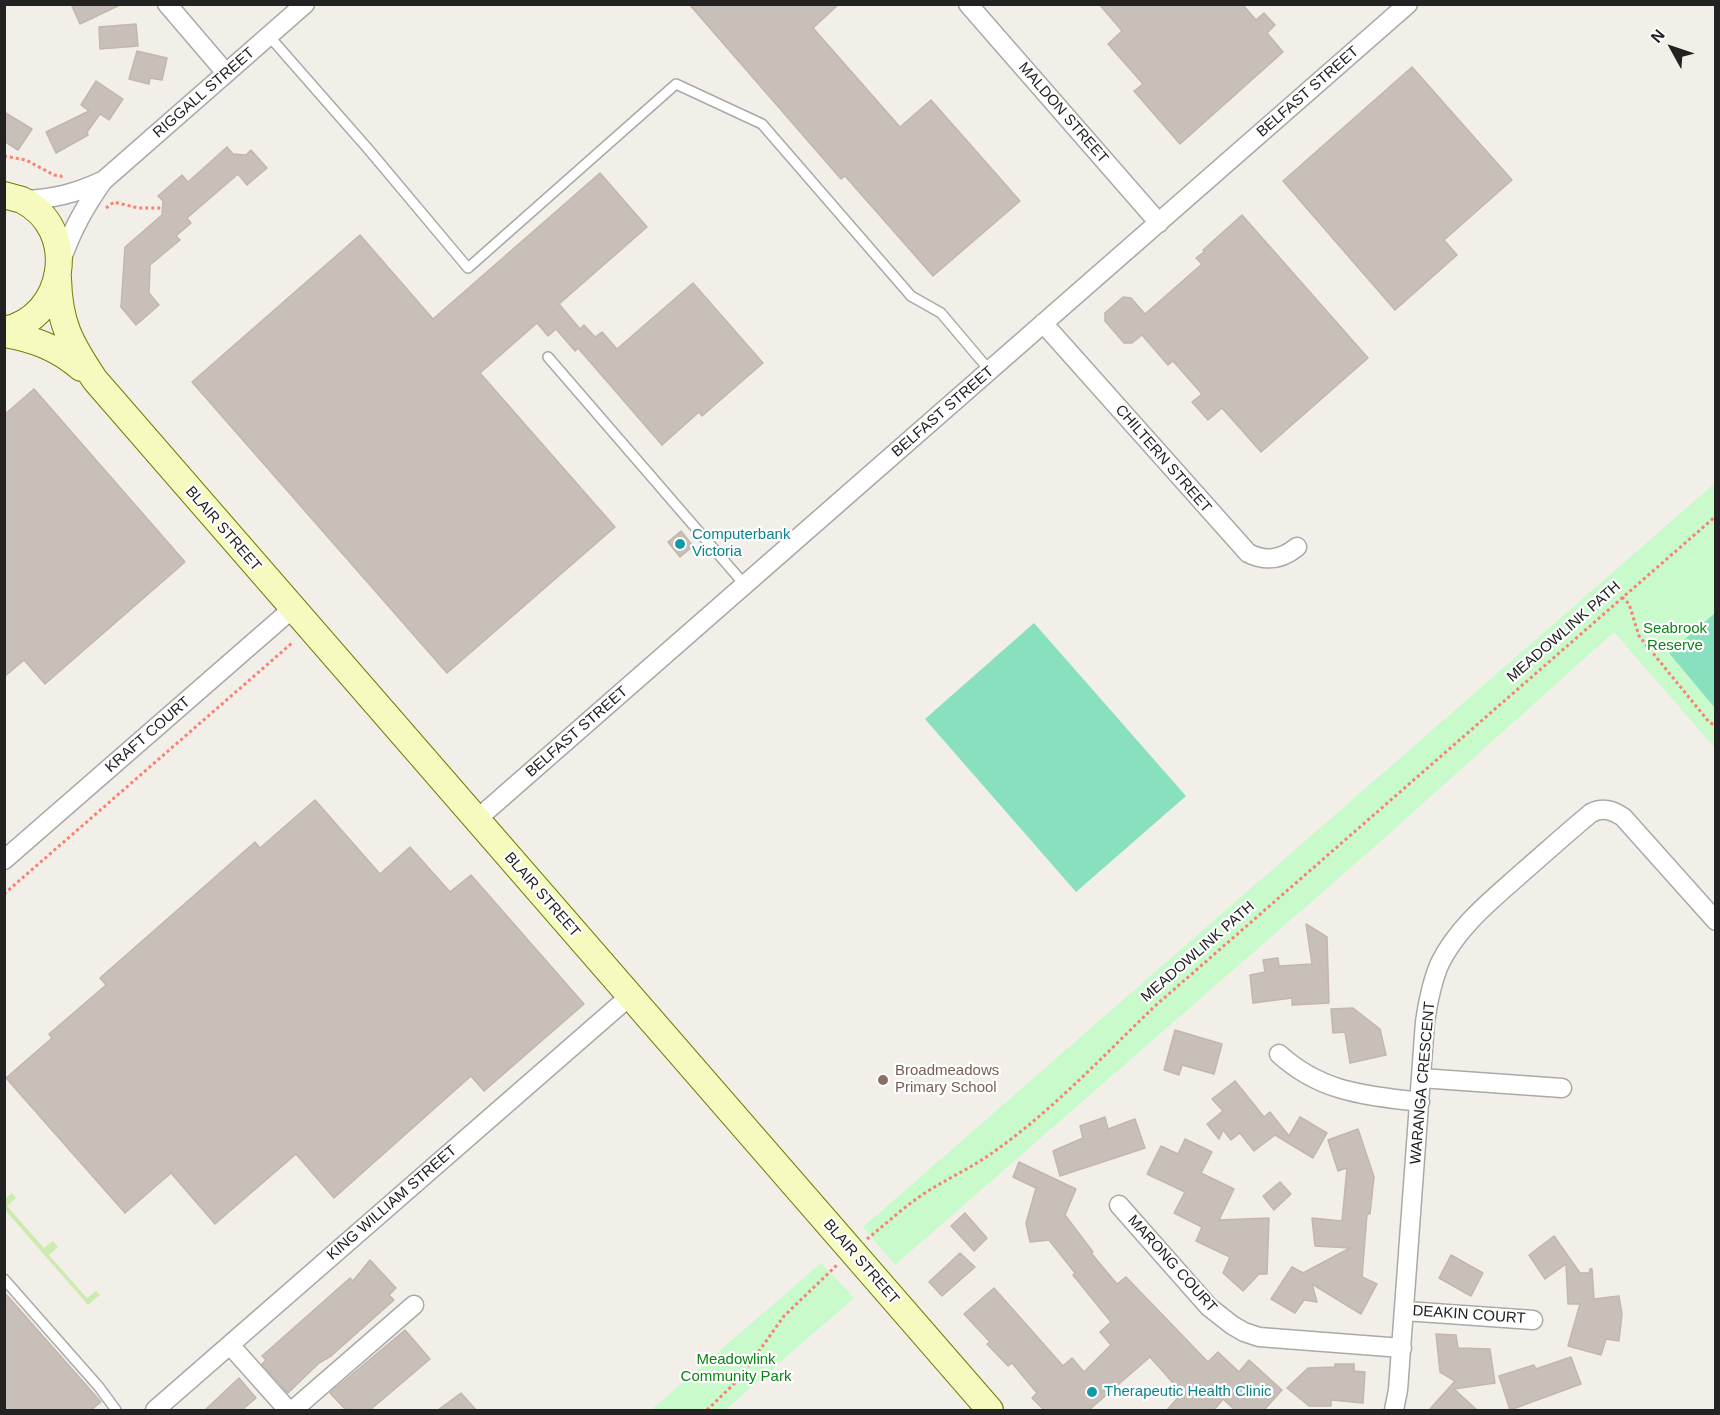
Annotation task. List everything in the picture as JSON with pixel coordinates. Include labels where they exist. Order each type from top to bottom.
[{"type":"street","points":[[166,4],[226,73]]},
{"type":"street","name":"RIGGALL STREET","points":[[59,270],[73,228],[84,207],[103,181],[305,4]]},
{"type":"street","name":"MALDON STREET","points":[[968,4],[1159,223]]},
{"type":"street","name":"BELFAST STREET","points":[[476,820],[1408,4]]},
{"type":"street","name":"RIGGALL STREET","points":[[13,198],[60,197],[103,181]]},
{"type":"street","name":"BLAIR STREET","points":[[13,198],[39,212],[51,229],[57,243],[58,304],[64,326],[73,348],[95,380],[990,1410]]},
{"type":"street","points":[[4,332],[35,316],[50,299],[59,270]]},
{"type":"street","name":"CHILTERN STREET","points":[[1043,323],[1248,553],[1269,559],[1280,557],[1297,547]]},
{"type":"street","name":"BLAIR STREET","points":[[4,332],[44,344],[66,355],[95,380]]},
{"type":"street","name":"KRAFT COURT","points":[[4,860],[292,609]]},
{"type":"street","name":"WARANGA CRESCENT","points":[[1394,1410],[1402,1348],[1421,1077],[1429,1001],[1440,964],[1452,944],[1469,922],[1491,900],[1591,813],[1605,809],[1614,811],[1623,817],[1716,921]]},
{"type":"street","name":"KING WILLIAM STREET","points":[[155,1410],[630,996]]},
{"type":"street","points":[[1279,1054],[1293,1066],[1323,1083],[1365,1095],[1420,1102]]},
{"type":"street","points":[[1421,1077],[1562,1088]]},
{"type":"street","name":"MARONG COURT","points":[[1119,1205],[1209,1307],[1244,1332],[1259,1337],[1402,1348]]},
{"type":"street","points":[[293,1410],[414,1305]]},
{"type":"street","name":"DEAKIN COURT","points":[[1405,1311],[1533,1320]]},
{"type":"street","points":[[231,1345],[288,1410]]},
{"type":"lane","points":[[269,36],[468,268],[676,84],[762,124],[912,296],[941,314],[990,371]]},
{"type":"lane","points":[[548,357],[745,585]]},
{"type":"lane","points":[[4,1279],[99,1387],[116,1410]]},
{"type":"path","name":"MEADOWLINK PATH","points":[[707,1410],[739,1379],[773,1329],[796,1302],[908,1205],[929,1190],[983,1159],[1019,1133],[1082,1077],[1170,992],[1716,516]]},
{"type":"path","points":[[1622,597],[1629,604],[1639,636],[1709,722],[1716,726]]},
{"type":"path","points":[[4,894],[292,643]]},
{"type":"green space","name":"Seabrook Reserve","points":[[1715,483],[1715,748],[1614,632],[1381,841],[895,1265],[863,1227]]},
{"type":"green space","points":[[1715,613],[1715,708],[1669,653]]},
{"type":"green space","points":[[1034,623],[1186,796],[1076,892],[925,719]]},
{"type":"green space","points":[[12,1193],[16,1198],[7,1206],[44,1248],[53,1241],[58,1247],[49,1255],[87,1298],[96,1291],[100,1295],[88,1305],[5,1210],[5,1199]]},
{"type":"green space","name":"Meadowlink Community Park","points":[[821,1263],[854,1298],[725,1410],[651,1410]]},
{"type":"building","points":[[71,4],[122,4],[80,24]]},
{"type":"building","points":[[689,4],[839,4],[813,28],[900,127],[931,100],[1020,201],[933,276],[845,176],[841,179]]},
{"type":"building","points":[[1099,4],[1242,4],[1256,20],[1264,13],[1275,25],[1267,33],[1283,52],[1180,144],[1134,91],[1143,84],[1108,44],[1122,31]]},
{"type":"building","points":[[136,24],[138,46],[100,49],[99,27]]},
{"type":"building","points":[[137,51],[167,58],[162,80],[150,78],[149,84],[129,79]]},
{"type":"building","points":[[1412,67],[1512,180],[1444,240],[1457,255],[1395,310],[1283,181]]},
{"type":"building","points":[[96,81],[123,99],[109,120],[100,114],[87,132],[88,135],[56,153],[46,132],[89,111],[81,105]]},
{"type":"building","points":[[4,112],[32,129],[18,150],[4,141]]},
{"type":"building","points":[[227,147],[233,154],[246,155],[251,150],[267,168],[247,185],[238,174],[187,218],[191,223],[176,236],[180,240],[150,265],[149,293],[159,305],[136,325],[121,307],[125,247],[162,215],[163,201],[158,196],[182,175],[188,182]]},
{"type":"building","points":[[600,173],[647,227],[559,304],[580,329],[584,325],[595,337],[602,332],[617,349],[693,283],[763,363],[702,416],[699,412],[662,445],[578,348],[575,351],[556,329],[548,336],[537,323],[480,373],[615,527],[447,673],[192,382],[360,235],[433,319]]},
{"type":"building","points":[[1242,215],[1368,358],[1261,452],[1222,408],[1208,420],[1192,402],[1202,394],[1173,361],[1168,365],[1142,335],[1132,343],[1124,343],[1105,321],[1105,313],[1123,297],[1131,298],[1145,314],[1202,264],[1196,258]]},
{"type":"building","points":[[34,389],[185,562],[45,684],[24,660],[4,677],[4,415]]},
{"type":"building","name":"Computerbank Victoria","points":[[681,531],[693,546],[680,557],[668,542]]},
{"type":"building","points":[[315,800],[380,874],[410,847],[450,892],[471,875],[584,1004],[484,1091],[471,1076],[334,1198],[296,1154],[215,1224],[171,1173],[125,1213],[6,1078],[52,1038],[49,1034],[106,985],[100,978],[255,842],[260,848]]},
{"type":"building","points":[[1306,924],[1327,937],[1329,1003],[1292,1005],[1292,998],[1253,1003],[1250,975],[1265,972],[1263,960],[1278,958],[1279,966],[1312,964]]},
{"type":"building","points":[[1353,1008],[1380,1029],[1386,1055],[1350,1063],[1345,1032],[1333,1033],[1331,1009]]},
{"type":"building","points":[[1175,1030],[1222,1044],[1214,1074],[1182,1065],[1179,1075],[1164,1070]]},
{"type":"building","points":[[1235,1081],[1264,1117],[1270,1112],[1289,1136],[1300,1117],[1327,1133],[1313,1158],[1275,1135],[1254,1151],[1240,1133],[1231,1140],[1223,1130],[1219,1139],[1207,1124],[1223,1111],[1212,1099]]},
{"type":"building","points":[[1105,1117],[1108,1129],[1135,1119],[1145,1148],[1060,1176],[1053,1151],[1083,1138],[1080,1126]]},
{"type":"building","points":[[1358,1129],[1374,1177],[1370,1214],[1367,1214],[1362,1277],[1377,1284],[1361,1314],[1312,1284],[1317,1302],[1304,1300],[1295,1313],[1271,1299],[1292,1267],[1303,1273],[1350,1248],[1315,1246],[1312,1218],[1342,1221],[1347,1168],[1338,1171],[1328,1140]]},
{"type":"building","points":[[1185,1139],[1212,1152],[1201,1173],[1234,1189],[1219,1220],[1269,1218],[1267,1274],[1259,1274],[1243,1291],[1223,1273],[1230,1257],[1196,1241],[1202,1227],[1174,1213],[1185,1192],[1147,1174],[1161,1146],[1178,1154]]},
{"type":"building","points":[[1019,1162],[1076,1189],[1065,1215],[1093,1252],[1091,1253],[1117,1284],[1126,1277],[1208,1362],[1218,1352],[1239,1372],[1249,1360],[1282,1390],[1264,1410],[1235,1410],[1223,1399],[1214,1410],[1167,1410],[1182,1393],[1150,1357],[1089,1410],[1044,1410],[1032,1398],[1037,1393],[1012,1363],[1008,1366],[987,1344],[990,1342],[964,1314],[994,1288],[1063,1366],[1072,1358],[1084,1372],[1111,1345],[1100,1332],[1111,1322],[1073,1275],[1075,1273],[1049,1240],[1030,1242],[1026,1223],[1036,1188],[1013,1177]]},
{"type":"building","points":[[1280,1182],[1291,1194],[1274,1210],[1263,1196]]},
{"type":"building","points":[[965,1213],[987,1238],[974,1251],[951,1226]]},
{"type":"building","points":[[1554,1236],[1580,1273],[1589,1273],[1592,1269],[1594,1299],[1619,1296],[1622,1314],[1619,1341],[1606,1339],[1601,1355],[1568,1346],[1580,1304],[1568,1304],[1566,1264],[1545,1279],[1529,1255]]},
{"type":"building","points":[[960,1253],[975,1267],[942,1296],[929,1282]]},
{"type":"building","points":[[1451,1255],[1483,1273],[1471,1296],[1439,1278]]},
{"type":"building","points":[[370,1260],[396,1288],[389,1295],[394,1300],[331,1356],[319,1363],[288,1393],[262,1364],[266,1360],[262,1356],[350,1278],[353,1281]]},
{"type":"building","points":[[4,1292],[101,1402],[91,1410],[4,1410]]},
{"type":"building","points":[[405,1330],[430,1359],[370,1410],[346,1410],[330,1393]]},
{"type":"building","points":[[1436,1334],[1456,1335],[1458,1348],[1490,1349],[1495,1383],[1454,1389],[1477,1410],[1429,1410],[1455,1381],[1440,1372]]},
{"type":"building","points":[[1571,1357],[1581,1384],[1510,1410],[1499,1376],[1534,1365],[1536,1369]]},
{"type":"building","points":[[1335,1364],[1354,1364],[1354,1371],[1365,1372],[1363,1403],[1331,1400],[1331,1406],[1309,1406],[1287,1388],[1308,1368],[1335,1367]]},
{"type":"building","points":[[239,1378],[256,1398],[242,1410],[205,1410]]},
{"type":"building","points":[[461,1393],[476,1410],[438,1410]]},
{"type":"place","name":"Computerbank Victoria","points":[[680,544]]},
{"type":"place","name":"Broadmeadows Primary School","points":[[883,1080]]},
{"type":"place","name":"Therapeutic Health Clinic","points":[[1092,1392]]}]
